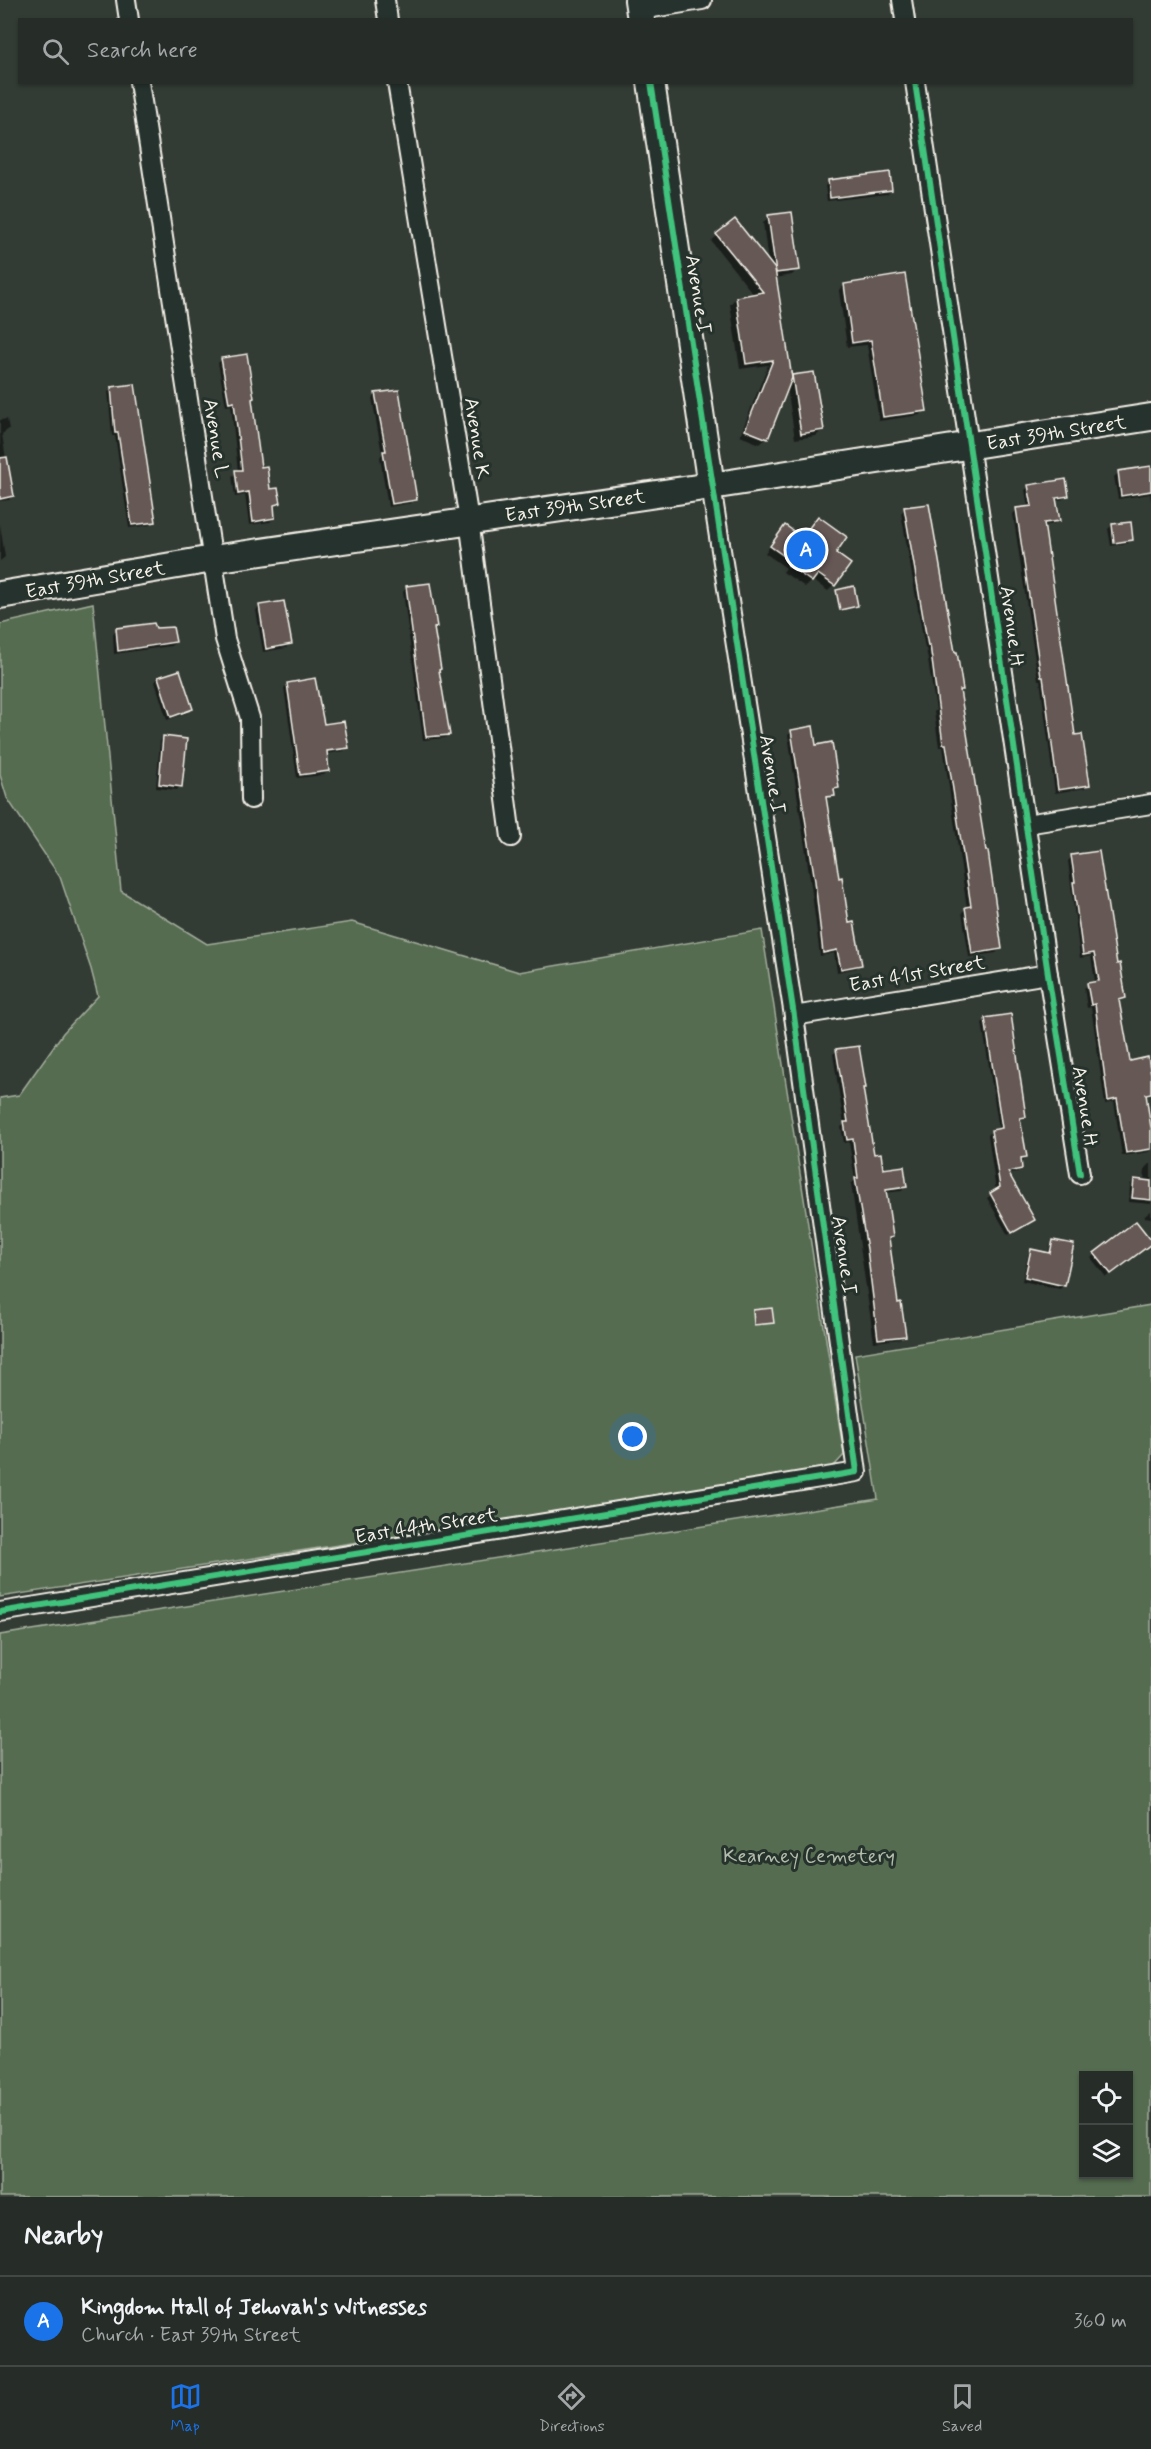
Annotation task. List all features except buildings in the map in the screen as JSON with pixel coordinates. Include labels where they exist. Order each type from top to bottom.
[{"type":"main road","name":"Avenue I","points":[[651,84],[711,486]]},
{"type":"main road","name":"East 39th Street","points":[[0,595],[213,559],[711,486],[1151,417]]},
{"type":"street","points":[[126,0],[129,18]]},
{"type":"street","points":[[385,0],[388,18]]},
{"type":"street","points":[[640,10],[702,0]]},
{"type":"street","points":[[902,0],[905,18]]},
{"type":"street","name":"Avenue L","points":[[139,84],[225,639],[250,718],[251,799]]},
{"type":"street","name":"Avenue K","points":[[398,84],[469,520],[511,837]]},
{"type":"street","name":"Avenue H","points":[[915,84],[1080,1174]]},
{"type":"street","name":"Avenue I","points":[[711,486],[794,1016],[857,1472]]},
{"type":"street","points":[[1026,824],[1151,804]]},
{"type":"street","name":"East 41st Street","points":[[794,1016],[1048,974]]},
{"type":"street","name":"East 44th Street","points":[[0,1612],[857,1472]]},
{"type":"green space","points":[[93,603],[121,891],[207,944],[352,922],[519,972],[762,930],[844,1455],[833,1467],[815,1472],[0,1597],[0,1098],[19,1095],[63,1033],[98,996],[60,877],[7,798],[0,775],[0,624]]},
{"type":"green space","name":"Kearney Cemetery","points":[[1151,1305],[1151,2197],[0,2197],[0,1635],[878,1499],[855,1354]]},
{"type":"cycle path","points":[[0,1612],[857,1472],[794,1016],[651,84]]},
{"type":"cycle path","points":[[915,84],[1080,1174]]},
{"type":"place","name":"Kingdom Hall of Jehovah's Witnesses","points":[[806,550]]}]
